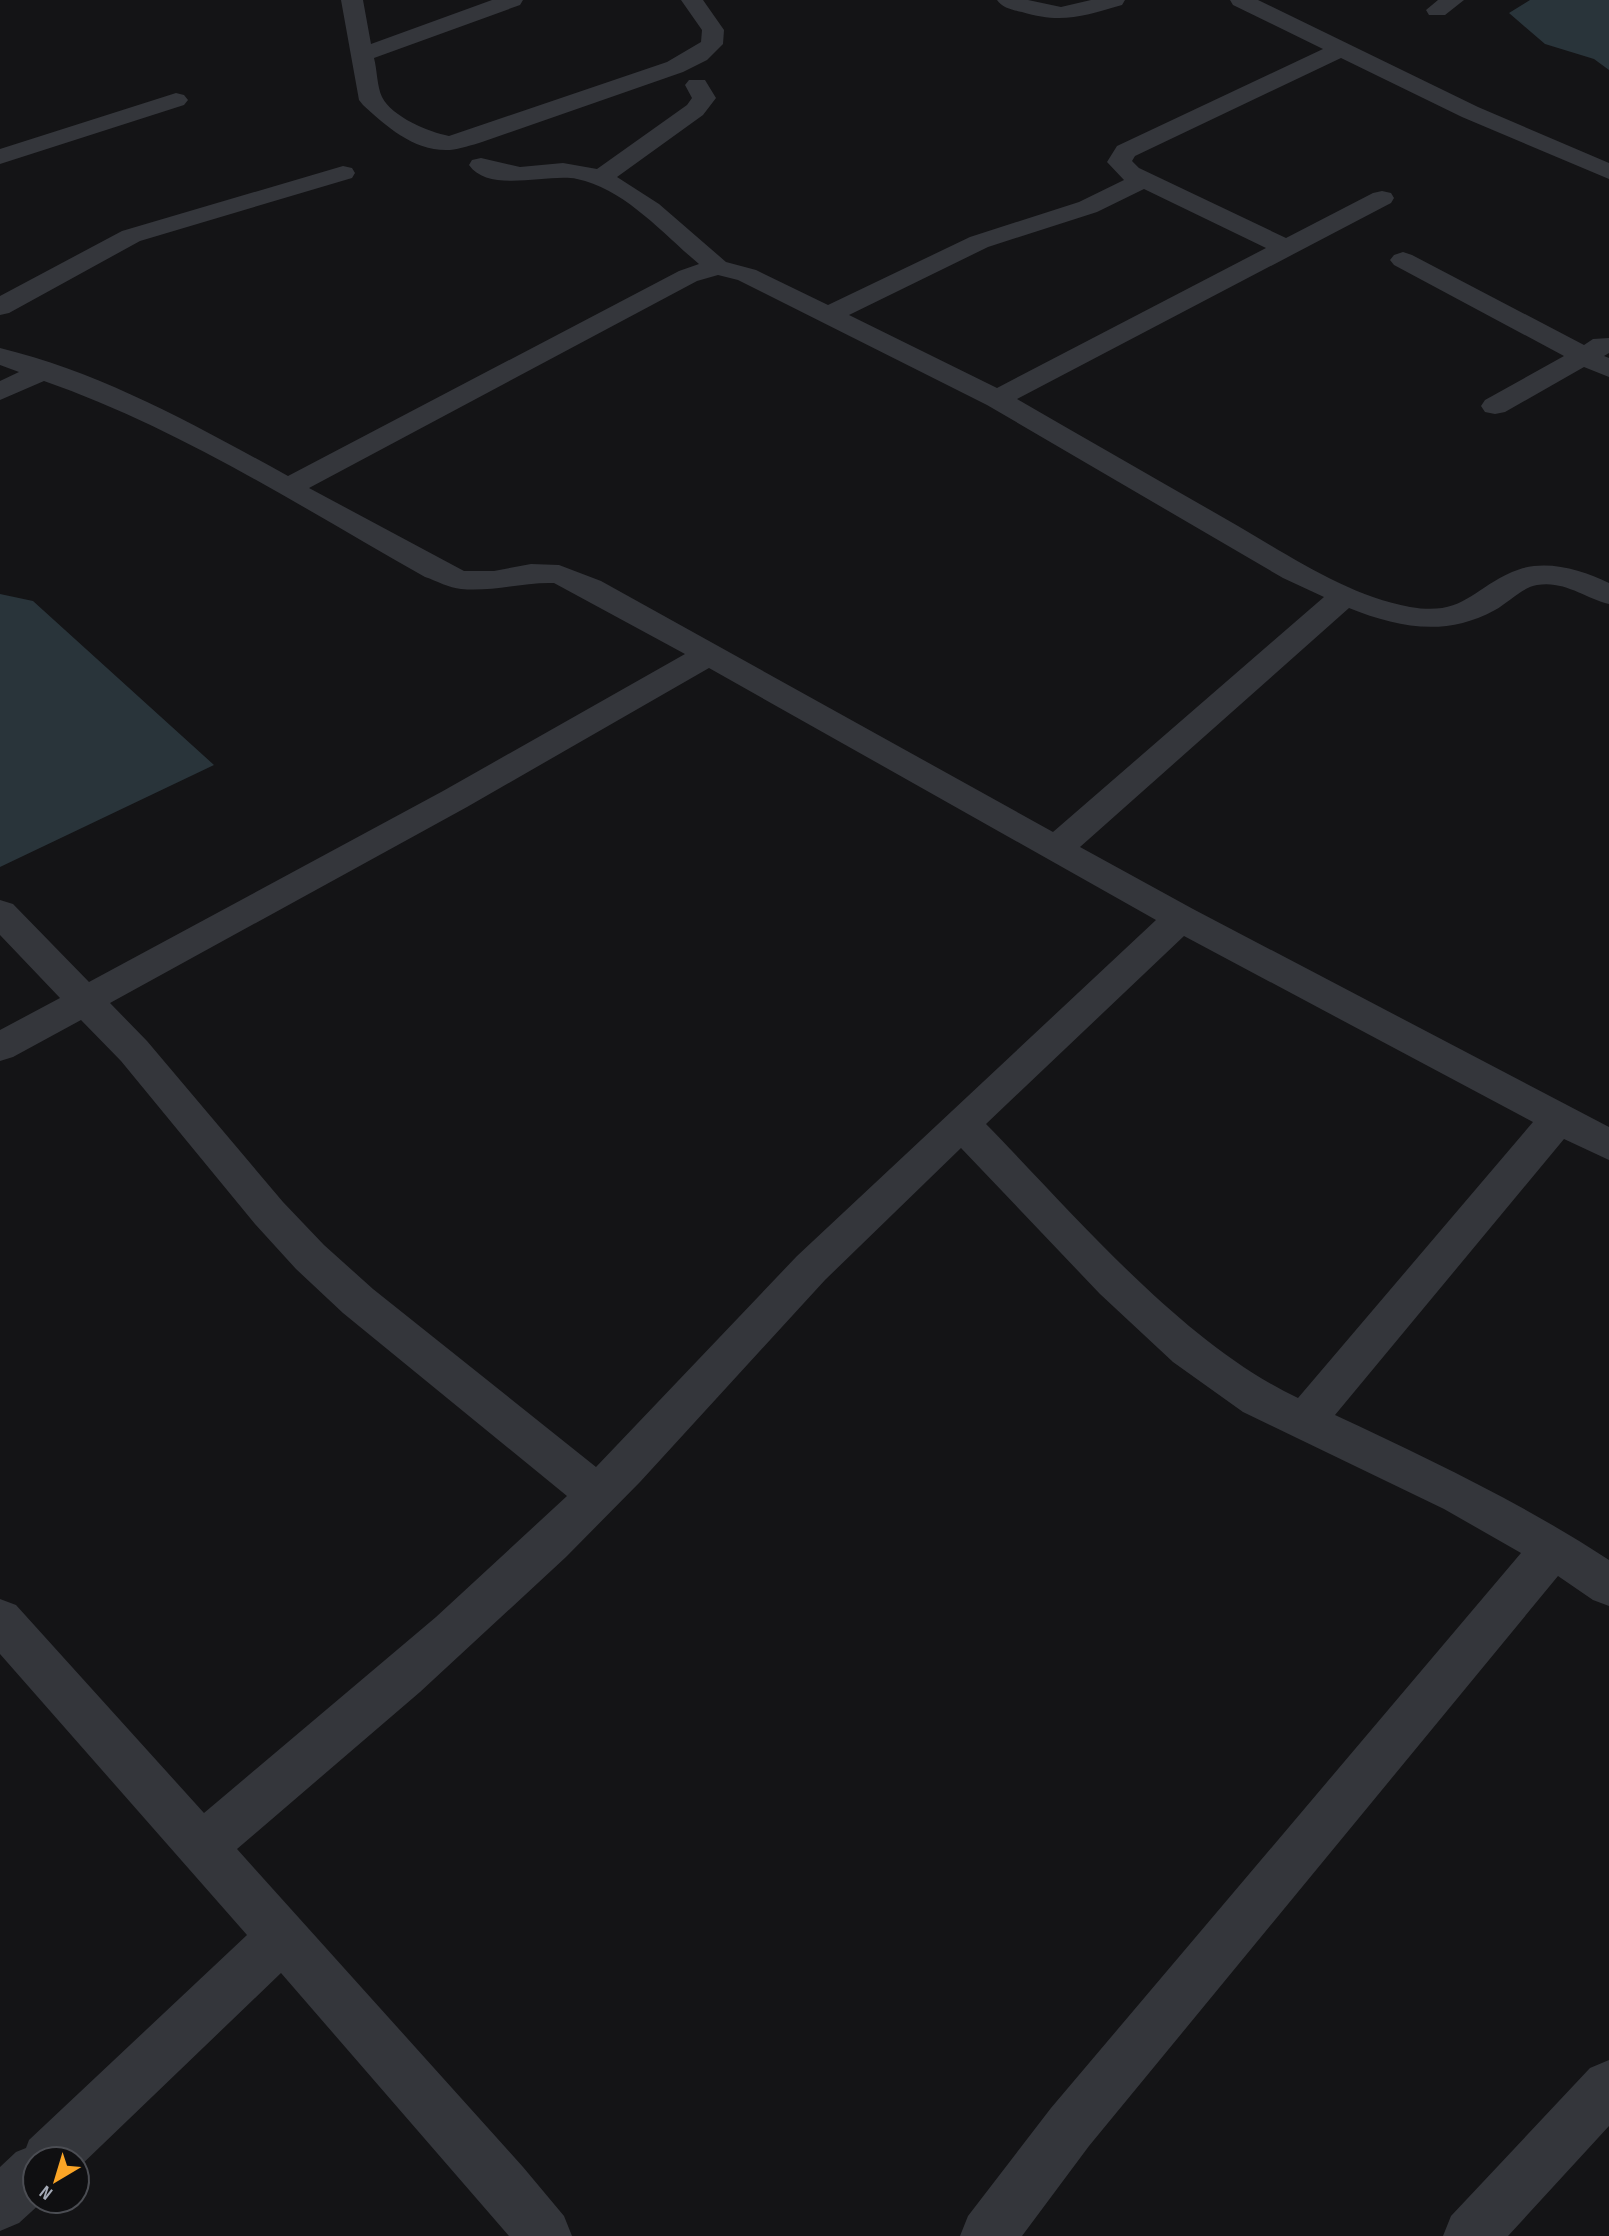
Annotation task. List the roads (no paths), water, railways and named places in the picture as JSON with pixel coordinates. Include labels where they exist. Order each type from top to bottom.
[{"type":"street","points":[[352,0],[371,100],[400,126],[423,138],[449,144],[675,67],[699,55],[712,44],[713,30],[692,0]]},
{"type":"street","points":[[364,54],[512,0]]},
{"type":"street","points":[[1008,0],[1040,12],[1058,15],[1114,0]]},
{"type":"street","points":[[1241,0],[1470,112],[1609,172]]},
{"type":"street","points":[[1286,248],[1143,180],[1130,173],[1119,162],[1125,151],[1341,49]]},
{"type":"street","points":[[600,178],[695,110],[704,98],[697,85]]},
{"type":"street","points":[[0,157],[176,100]]},
{"type":"street","points":[[481,165],[496,172],[518,176],[571,171],[600,178],[633,197],[717,267],[747,275],[997,399],[1343,597],[1409,616],[1443,619],[1478,608],[1525,577],[1555,575],[1592,586],[1609,595]]},
{"type":"street","points":[[0,307],[131,236],[343,173]]},
{"type":"street","points":[[828,315],[979,243],[1088,207],[1143,180]]},
{"type":"street","points":[[997,399],[1382,198]]},
{"type":"street","points":[[1403,260],[1609,369]]},
{"type":"street","points":[[289,487],[619,311],[688,276],[717,267]]},
{"type":"street","points":[[1495,406],[1609,341]]},
{"type":"street","points":[[0,356],[106,393],[163,419],[436,570],[460,580],[494,580],[531,573],[559,574],[590,588],[1180,918],[1609,1145]]},
{"type":"street","points":[[0,392],[41,371]]},
{"type":"street","points":[[1057,848],[1343,597]]},
{"type":"street","points":[[0,1048],[82,1000],[455,799],[709,654]]},
{"type":"street","points":[[0,913],[134,1051],[261,1203],[310,1257],[358,1301],[598,1496]]},
{"type":"street","points":[[201,1847],[429,1656],[598,1496],[751,1328],[912,1169],[1056,1040],[1180,918]]},
{"type":"street","points":[[1305,1420],[1559,1118]]},
{"type":"street","points":[[963,1125],[1114,1282],[1188,1349],[1258,1398],[1460,1495],[1553,1548],[1609,1585]]},
{"type":"street","points":[[988,2236],[1070,2127],[1553,1548]]},
{"type":"street","points":[[0,1620],[504,2186],[544,2236]]},
{"type":"street","points":[[63,2145],[282,1937]]},
{"type":"street","points":[[1471,2236],[1609,2087]]},
{"type":"street","points":[[0,2204],[21,2184]]}]
